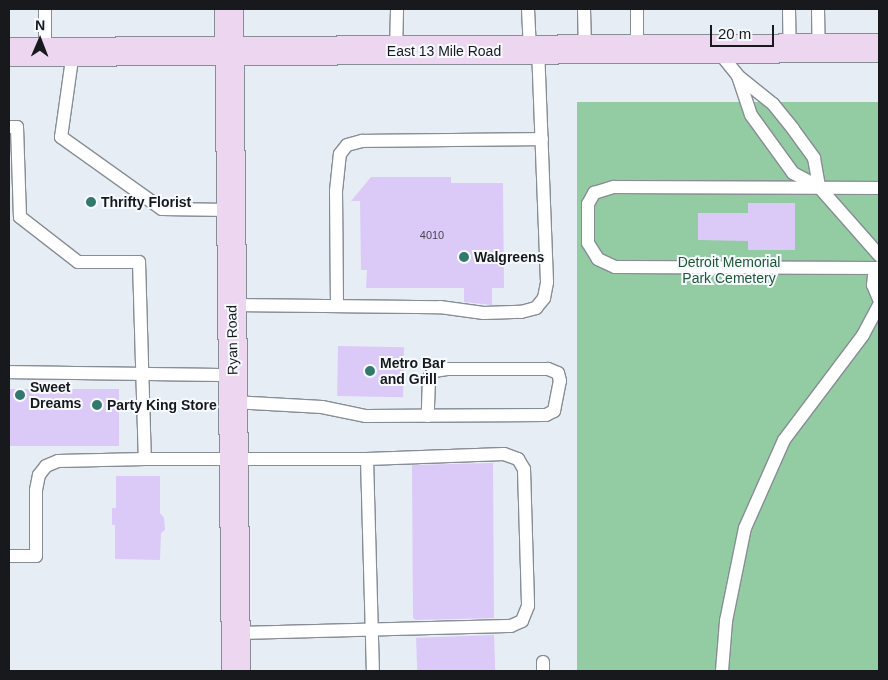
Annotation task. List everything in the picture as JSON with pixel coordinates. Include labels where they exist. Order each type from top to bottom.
[{"type":"main road","name":"Ryan Road","points":[[229,9],[236,671]]},
{"type":"main road","name":"East 13 Mile Road","points":[[9,52],[879,48]]},
{"type":"lane","points":[[45,9],[45,52]]},
{"type":"lane","points":[[396,51],[397,9]]},
{"type":"lane","points":[[232,305],[440,307],[484,313],[521,312],[536,308],[544,298],[547,282],[542,139],[534,50],[528,9]]},
{"type":"lane","points":[[584,9],[585,50]]},
{"type":"lane","points":[[636,9],[637,50]]},
{"type":"lane","points":[[789,9],[790,48]]},
{"type":"lane","points":[[818,9],[820,48]]},
{"type":"lane","points":[[716,49],[738,76],[773,104],[814,158],[819,187]]},
{"type":"lane","points":[[73,52],[61,137],[162,209],[231,210]]},
{"type":"lane","points":[[738,76],[751,115],[793,173],[819,187],[879,263]]},
{"type":"lane","points":[[9,127],[17,127],[20,217],[78,262],[139,262],[145,459]]},
{"type":"lane","points":[[337,305],[336,191],[340,154],[348,145],[362,141],[542,139]]},
{"type":"lane","points":[[879,188],[614,188],[594,193],[588,204],[588,243],[598,258],[615,267],[879,263]]},
{"type":"lane","points":[[879,263],[873,285],[879,299]]},
{"type":"lane","points":[[722,671],[726,621],[746,528],[784,440],[863,335],[879,305]]},
{"type":"lane","points":[[233,402],[322,407],[366,416],[428,416],[546,415],[554,411],[560,381],[558,373],[548,369],[447,369],[434,371],[429,378],[428,416]]},
{"type":"lane","points":[[9,372],[233,374]]},
{"type":"lane","points":[[9,556],[36,556],[36,490],[39,476],[46,466],[58,461],[368,459],[504,454],[518,459],[524,469],[528,606],[522,621],[511,626],[236,632]]},
{"type":"lane","points":[[368,459],[373,671]]},
{"type":"green space","name":"Detroit Memorial Park Cemetery","points":[[577,102],[879,102],[879,671],[577,671]]},
{"type":"building","name":"Walgreens","points":[[371,177],[451,177],[451,183],[503,183],[504,288],[492,288],[492,305],[464,302],[464,288],[366,288],[367,270],[361,270],[360,201],[351,201]]},
{"type":"building","points":[[748,203],[795,203],[795,250],[748,250],[748,241],[698,240],[698,213],[748,213]]},
{"type":"building","name":"Metro Bar and Grill","points":[[338,346],[404,347],[403,397],[337,396]]},
{"type":"building","points":[[9,389],[119,389],[119,446],[9,446]]},
{"type":"building","points":[[493,463],[494,618],[416,620],[413,618],[412,465]]},
{"type":"building","points":[[116,476],[160,476],[160,513],[164,518],[165,530],[161,533],[160,560],[115,559],[115,525],[112,525],[112,508],[116,508]]},
{"type":"building","points":[[494,635],[495,671],[417,671],[416,638]]},
{"type":"place","name":"Thrifty Florist","points":[[91,202]]},
{"type":"place","name":"Walgreens","points":[[464,257]]},
{"type":"place","name":"Metro Bar and Grill","points":[[370,371]]},
{"type":"place","name":"Sweet Dreams","points":[[20,395]]},
{"type":"place","name":"Party King Store","points":[[97,405]]}]
